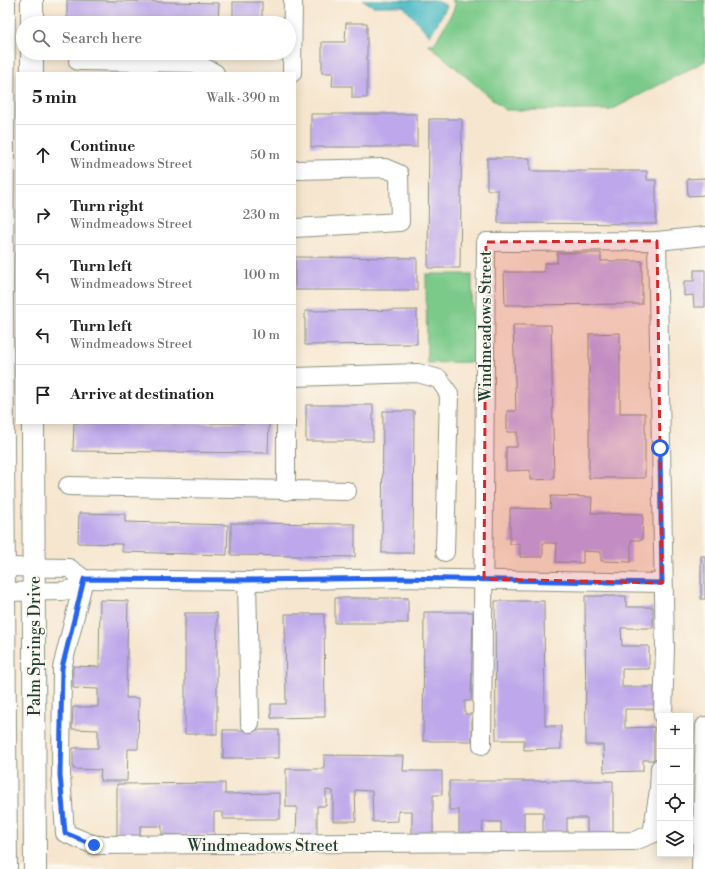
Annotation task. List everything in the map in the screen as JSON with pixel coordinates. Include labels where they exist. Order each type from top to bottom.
[{"type":"main road","name":"Palm Springs Drive","points":[[4,0],[2,69],[6,290],[4,568],[6,869]]},
{"type":"main road","points":[[32,0],[32,16]]},
{"type":"main road","points":[[32,60],[32,72]]},
{"type":"main road","name":"Palm Springs Drive","points":[[33,424],[35,869]]},
{"type":"street","points":[[293,0],[293,16]]},
{"type":"street","points":[[292,60],[292,72]]},
{"type":"street","points":[[78,61],[195,63],[213,72]]},
{"type":"street","points":[[296,170],[385,168],[399,174],[400,222],[296,228]]},
{"type":"street","name":"Windmeadows Street","points":[[482,746],[486,242],[657,241],[705,236]]},
{"type":"street","points":[[657,241],[662,583],[665,648],[662,713]]},
{"type":"street","points":[[296,377],[418,373],[439,379],[449,394],[445,552]]},
{"type":"street","points":[[286,424],[286,491]]},
{"type":"street","points":[[68,486],[347,491]]},
{"type":"street","points":[[4,568],[69,568],[84,579],[247,580],[402,578],[662,583]]},
{"type":"street","points":[[4,592],[34,593],[74,589],[84,579]]},
{"type":"street","name":"Windmeadows Street","points":[[84,579],[62,668],[60,775],[65,833],[94,845],[634,841],[652,834],[659,785]]},
{"type":"street","points":[[247,580],[250,723]]},
{"type":"street","points":[[701,869],[705,726]]},
{"type":"highlighted area","points":[[657,241],[662,583],[484,579],[486,242]]},
{"type":"green space","points":[[452,0],[705,0],[705,61],[611,110],[505,110],[428,44],[433,44],[436,41],[453,11],[455,5]]},
{"type":"green space","points":[[426,274],[472,274],[473,362],[427,363]]},
{"type":"water","points":[[363,0],[435,0],[447,6],[430,36],[403,6],[373,6]]},
{"type":"building","points":[[67,0],[219,3],[218,16],[67,16]]},
{"type":"building","points":[[233,2],[262,2],[262,16],[233,16]]},
{"type":"building","points":[[346,23],[367,23],[367,98],[352,98],[352,86],[332,86],[333,73],[322,73],[322,42],[345,42]]},
{"type":"building","points":[[311,114],[417,114],[417,147],[311,147]]},
{"type":"building","points":[[429,119],[462,119],[460,268],[428,268]]},
{"type":"building","points":[[487,158],[530,158],[530,171],[647,171],[647,180],[656,180],[656,224],[498,223],[498,190],[487,190]]},
{"type":"building","points":[[705,178],[705,195],[688,196],[687,179]]},
{"type":"building","points":[[557,253],[601,253],[601,261],[642,261],[642,304],[505,305],[504,272],[544,272],[544,263],[557,263]]},
{"type":"building","points":[[296,257],[417,258],[417,290],[296,290]]},
{"type":"building","points":[[694,270],[705,270],[705,307],[694,307],[693,295],[684,296],[684,281],[694,281]]},
{"type":"building","points":[[417,310],[417,344],[305,345],[305,311]]},
{"type":"building","points":[[513,325],[551,325],[554,479],[530,480],[530,470],[506,471],[506,447],[517,447],[517,432],[507,432],[507,411],[516,411]]},
{"type":"building","points":[[620,333],[620,413],[645,413],[645,478],[589,478],[589,334]]},
{"type":"building","points":[[306,405],[373,405],[373,441],[306,441]]},
{"type":"building","points":[[383,411],[414,411],[413,553],[382,553]]},
{"type":"building","points":[[74,424],[269,424],[268,453],[73,451]]},
{"type":"building","points":[[551,496],[592,497],[591,513],[643,514],[642,540],[631,540],[631,562],[601,561],[601,552],[583,551],[583,563],[556,562],[557,543],[543,543],[543,557],[520,557],[520,544],[510,544],[510,508],[550,509]]},
{"type":"building","points":[[79,513],[125,514],[125,522],[228,525],[227,555],[122,552],[122,544],[78,543]]},
{"type":"building","points":[[231,523],[355,524],[355,557],[231,555]]},
{"type":"building","points":[[701,556],[705,556],[705,599],[701,599]]},
{"type":"building","points":[[585,596],[626,596],[626,607],[653,607],[653,628],[621,628],[622,646],[649,646],[649,669],[622,669],[622,687],[654,687],[654,709],[625,709],[625,728],[654,727],[654,760],[643,760],[643,771],[604,772],[603,745],[586,745]]},
{"type":"building","points":[[335,598],[408,598],[408,623],[335,623]]},
{"type":"building","points":[[100,600],[128,601],[126,698],[139,698],[138,749],[128,749],[127,781],[100,781],[101,770],[73,769],[73,748],[98,748],[98,730],[72,729],[73,707],[98,707],[98,689],[73,688],[73,666],[99,667]]},
{"type":"building","points":[[495,601],[544,601],[545,726],[561,726],[561,749],[524,750],[524,740],[496,740]]},
{"type":"building","points":[[424,612],[473,612],[471,701],[465,701],[465,714],[472,714],[472,741],[423,741]]},
{"type":"building","points":[[185,613],[217,613],[217,734],[185,734]]},
{"type":"building","points":[[285,614],[324,614],[325,717],[271,718],[271,704],[286,704]]},
{"type":"building","points":[[223,730],[279,730],[279,758],[223,758]]},
{"type":"building","points":[[324,755],[404,756],[403,771],[442,771],[442,795],[433,795],[433,837],[412,837],[412,811],[398,811],[398,821],[373,822],[372,791],[355,790],[356,821],[333,821],[333,791],[326,790],[326,806],[317,806],[317,836],[296,836],[297,807],[286,807],[286,769],[324,769]]},
{"type":"building","points":[[449,781],[613,781],[613,836],[587,836],[587,818],[567,818],[567,837],[543,837],[543,812],[524,812],[524,836],[501,836],[501,822],[483,822],[482,835],[459,835],[459,810],[449,810]]},
{"type":"building","points":[[225,783],[225,794],[280,793],[280,819],[223,819],[223,812],[214,812],[214,835],[162,835],[162,826],[140,826],[140,836],[117,836],[117,784]]},
{"type":"route","points":[[94,845],[65,833],[60,775],[62,668],[84,579],[247,580],[402,578],[662,583],[660,448]]}]
